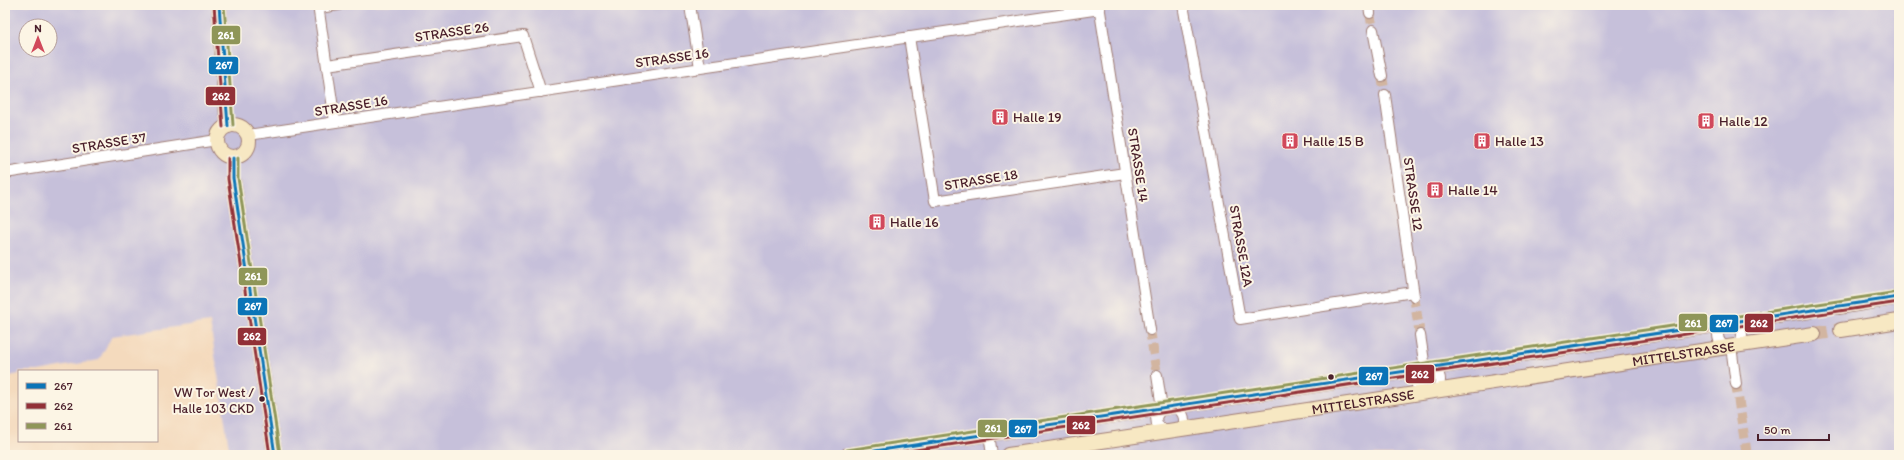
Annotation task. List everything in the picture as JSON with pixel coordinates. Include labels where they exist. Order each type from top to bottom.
[{"type":"street","points":[[219,5],[228,126]]},
{"type":"street","points":[[335,122],[319,6],[339,5]]},
{"type":"street","points":[[690,5],[700,68]]},
{"type":"street","name":"STRASSE 12A","points":[[1183,5],[1240,319],[1414,294]]},
{"type":"street","name":"STRASSE 16","points":[[248,135],[909,37],[1100,7]]},
{"type":"street","name":"STRASSE 14","points":[[1100,7],[1150,330]]},
{"type":"street","points":[[1373,30],[1382,76]]},
{"type":"street","name":"STRASSE 26","points":[[327,65],[523,36],[541,92]]},
{"type":"street","name":"STRASSE 18","points":[[909,37],[935,201],[1125,173]]},
{"type":"street","name":"STRASSE 12","points":[[1385,95],[1414,294]]},
{"type":"street","points":[[233,125],[242,128],[248,135],[249,146],[238,157],[233,158],[223,154],[217,146],[220,131],[228,126],[233,125]]},
{"type":"street","name":"STRASSE 37","points":[[5,174],[217,140]]},
{"type":"street","points":[[233,158],[233,178],[275,455]]},
{"type":"street","points":[[1838,307],[1899,297]]},
{"type":"street","name":"MITTELSTRASSE","points":[[848,455],[866,454],[989,434],[1810,311]]},
{"type":"street","points":[[1841,330],[1899,321]]},
{"type":"street","points":[[1728,323],[1737,326],[1741,334],[1739,342],[1730,346],[1723,344],[1718,336],[1719,329],[1728,323]]},
{"type":"street","name":"MITTELSTRASSE","points":[[1008,455],[1814,334]]},
{"type":"street","points":[[1420,335],[1425,368]]},
{"type":"street","points":[[1730,346],[1736,384]]},
{"type":"street","points":[[1425,368],[1435,370],[1440,378],[1437,388],[1428,392],[1420,389],[1415,381],[1417,373],[1425,368]]},
{"type":"street","points":[[1157,375],[1168,407]]},
{"type":"street","points":[[1168,407],[1183,412],[1185,419],[1184,425],[1172,430],[1158,425],[1156,417],[1168,407]]},
{"type":"street","points":[[989,434],[992,455]]},
{"type":"shaded area","points":[[5,5],[1899,5],[1899,455],[230,455],[210,322],[112,336],[99,360],[44,370],[18,370],[18,374],[5,377]]},
{"type":"tunnel","points":[[1370,13],[1373,30]]},
{"type":"tunnel","points":[[1382,76],[1385,95]]},
{"type":"tunnel","points":[[1414,296],[1420,335]]},
{"type":"tunnel","points":[[1810,311],[1838,307]]},
{"type":"tunnel","points":[[1150,330],[1157,375]]},
{"type":"tunnel","points":[[1814,334],[1841,330]]},
{"type":"tunnel","points":[[1736,384],[1747,455]]},
{"type":"transit line","name":"262","points":[[214,5],[223,127]]},
{"type":"transit line","name":"267","points":[[219,5],[228,126]]},
{"type":"transit line","name":"261","points":[[224,5],[233,125]]},
{"type":"transit line","name":"262","points":[[228,158],[228,179],[270,455]]},
{"type":"transit line","name":"267","points":[[233,158],[233,178],[275,455]]},
{"type":"transit line","name":"261","points":[[238,158],[238,178],[280,454]]},
{"type":"transit line","name":"261","points":[[847,450],[1898,292]]},
{"type":"transit line","name":"267","points":[[848,455],[1899,297]]},
{"type":"transit line","name":"262","points":[[882,455],[1899,302]]},
{"type":"place","name":"Halle 19","points":[[1000,117]]},
{"type":"place","name":"Halle 12","points":[[1706,121]]},
{"type":"place","name":"Halle 15 B","points":[[1290,141]]},
{"type":"place","name":"Halle 13","points":[[1482,141]]},
{"type":"place","name":"Halle 14","points":[[1435,190]]},
{"type":"place","name":"Halle 16","points":[[877,222]]},
{"type":"place","name":"VW Tor West / Halle 103 CKD","points":[[262,399]]}]
